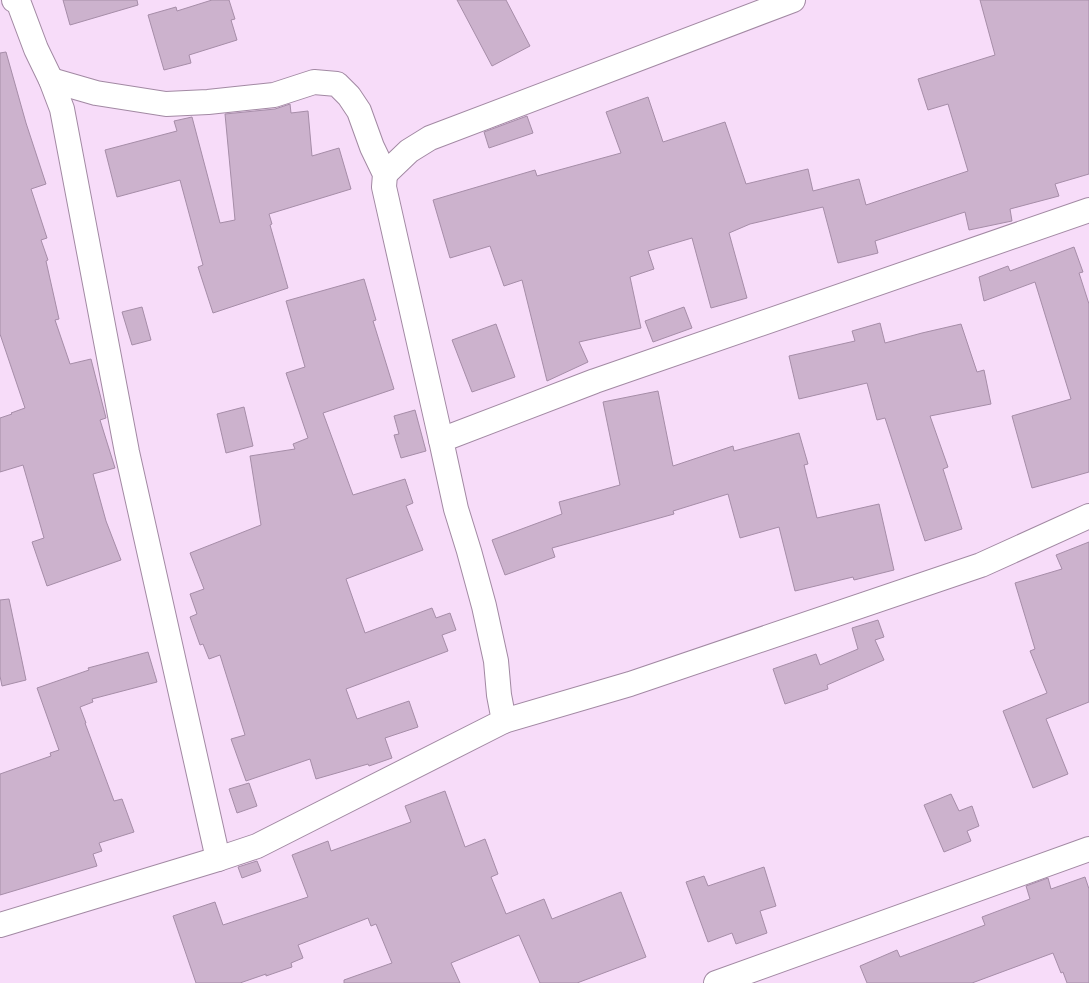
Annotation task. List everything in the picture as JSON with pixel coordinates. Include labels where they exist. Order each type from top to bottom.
[{"type":"street","points":[[14,0],[18,1],[62,109],[127,452],[218,859]]},
{"type":"street","points":[[385,174],[409,150],[430,138],[793,0]]},
{"type":"street","points":[[51,80],[96,93],[166,104],[274,95],[314,82],[337,84],[349,96],[359,112],[372,147],[385,174],[384,187],[456,510],[484,606],[496,661],[504,721]]},
{"type":"street","points":[[441,440],[595,381],[1089,210]]},
{"type":"street","points":[[0,924],[257,846],[504,721],[630,684],[981,565],[1089,516]]},
{"type":"street","points":[[716,983],[1089,849]]},
{"type":"building","points":[[63,0],[137,0],[138,5],[70,25]]},
{"type":"building","points":[[212,0],[229,0],[235,19],[231,20],[237,40],[189,55],[191,63],[164,70],[148,15],[176,7],[177,11]]},
{"type":"building","points":[[457,0],[506,0],[530,46],[492,66]]},
{"type":"building","points":[[980,0],[1089,0],[1089,174],[1055,184],[1059,196],[1010,209],[1012,221],[969,230],[965,212],[875,241],[878,253],[838,263],[823,207],[750,224],[729,233],[747,298],[711,308],[692,238],[648,251],[654,269],[630,277],[641,328],[579,342],[588,362],[547,381],[522,280],[504,286],[490,246],[450,258],[433,200],[535,170],[537,176],[621,153],[606,112],[648,97],[663,142],[725,122],[746,184],[808,169],[813,191],[859,179],[866,205],[968,171],[948,104],[928,110],[918,79],[995,55]]},
{"type":"building","points":[[6,52],[46,184],[31,189],[47,238],[41,240],[48,260],[46,261],[59,319],[55,320],[70,364],[91,359],[106,418],[100,420],[115,468],[93,474],[106,521],[121,560],[47,586],[32,542],[44,538],[23,465],[0,472],[0,418],[25,408],[0,334],[0,53]]},
{"type":"building","points":[[290,104],[291,113],[308,111],[312,156],[339,148],[351,189],[269,214],[272,224],[270,225],[288,288],[213,313],[198,267],[203,265],[180,180],[117,197],[105,150],[177,131],[174,121],[192,117],[220,223],[235,220],[225,114],[275,109]]},
{"type":"building","points":[[527,116],[533,133],[489,148],[484,132]]},
{"type":"building","points":[[1074,247],[1083,272],[1079,273],[1089,304],[1089,472],[1032,488],[1012,416],[1071,399],[1035,282],[984,301],[979,277],[1008,266],[1010,271]]},
{"type":"building","points":[[364,279],[376,320],[373,321],[394,389],[323,413],[353,495],[405,479],[413,503],[406,506],[423,550],[346,579],[365,633],[432,608],[436,618],[450,613],[456,630],[442,635],[448,651],[346,689],[357,719],[409,701],[418,727],[385,738],[392,758],[369,766],[368,764],[316,779],[310,759],[246,781],[231,739],[245,735],[220,655],[209,659],[203,644],[200,645],[190,617],[197,614],[190,594],[204,589],[190,553],[261,525],[250,456],[295,449],[293,444],[308,438],[286,373],[305,367],[286,301]]},
{"type":"building","points":[[142,307],[151,340],[132,345],[122,312]]},
{"type":"building","points":[[684,307],[692,328],[653,342],[645,321]]},
{"type":"building","points":[[880,323],[885,343],[961,324],[977,372],[984,370],[991,404],[930,416],[948,467],[943,469],[962,529],[925,541],[885,418],[877,420],[867,383],[799,399],[789,356],[855,341],[852,331]]},
{"type":"building","points":[[496,324],[515,377],[472,392],[452,340]]},
{"type":"building","points":[[658,391],[673,466],[733,446],[734,451],[799,433],[808,464],[804,465],[817,518],[879,504],[894,570],[854,580],[853,577],[795,591],[779,527],[740,538],[728,494],[673,511],[674,514],[552,548],[555,557],[505,575],[492,540],[562,514],[559,502],[620,485],[603,402]]},
{"type":"building","points":[[244,407],[253,446],[226,453],[217,414]]},
{"type":"building","points":[[415,410],[426,451],[401,458],[394,435],[399,434],[394,416]]},
{"type":"building","points":[[1089,542],[1089,702],[1046,719],[1068,774],[1033,788],[1003,711],[1047,693],[1030,651],[1035,649],[1015,583],[1062,569],[1056,555]]},
{"type":"building","points":[[9,599],[26,680],[2,686],[0,676],[0,600]]},
{"type":"building","points":[[878,620],[884,637],[875,640],[884,660],[827,685],[828,689],[785,704],[773,669],[816,654],[820,665],[858,649],[852,628]]},
{"type":"building","points":[[148,652],[157,682],[92,699],[93,702],[80,707],[114,801],[122,799],[134,832],[99,843],[102,851],[93,854],[97,866],[0,895],[0,774],[51,756],[50,753],[59,750],[37,688],[89,670],[88,668]]},
{"type":"building","points":[[249,783],[257,806],[237,813],[229,789]]},
{"type":"building","points":[[445,791],[465,847],[485,839],[498,874],[491,877],[506,914],[544,899],[552,919],[621,892],[646,957],[577,983],[540,983],[519,935],[451,963],[460,983],[344,983],[344,980],[392,963],[376,924],[371,926],[368,918],[298,945],[303,958],[291,963],[292,967],[240,983],[196,983],[173,916],[215,902],[223,925],[308,897],[292,855],[328,841],[331,851],[411,822],[405,806]]},
{"type":"building","points":[[951,794],[959,811],[972,806],[979,826],[967,831],[971,841],[944,852],[924,805]]},
{"type":"building","points":[[257,861],[261,871],[242,878],[238,867]]},
{"type":"building","points":[[764,867],[776,906],[760,911],[767,933],[736,944],[732,933],[708,942],[686,882],[704,876],[708,886]]},
{"type":"building","points":[[1085,877],[1089,889],[1089,983],[1067,983],[1053,953],[972,983],[867,983],[860,966],[897,950],[900,957],[985,925],[982,917],[1030,899],[1026,886],[1048,878],[1051,889]]}]
